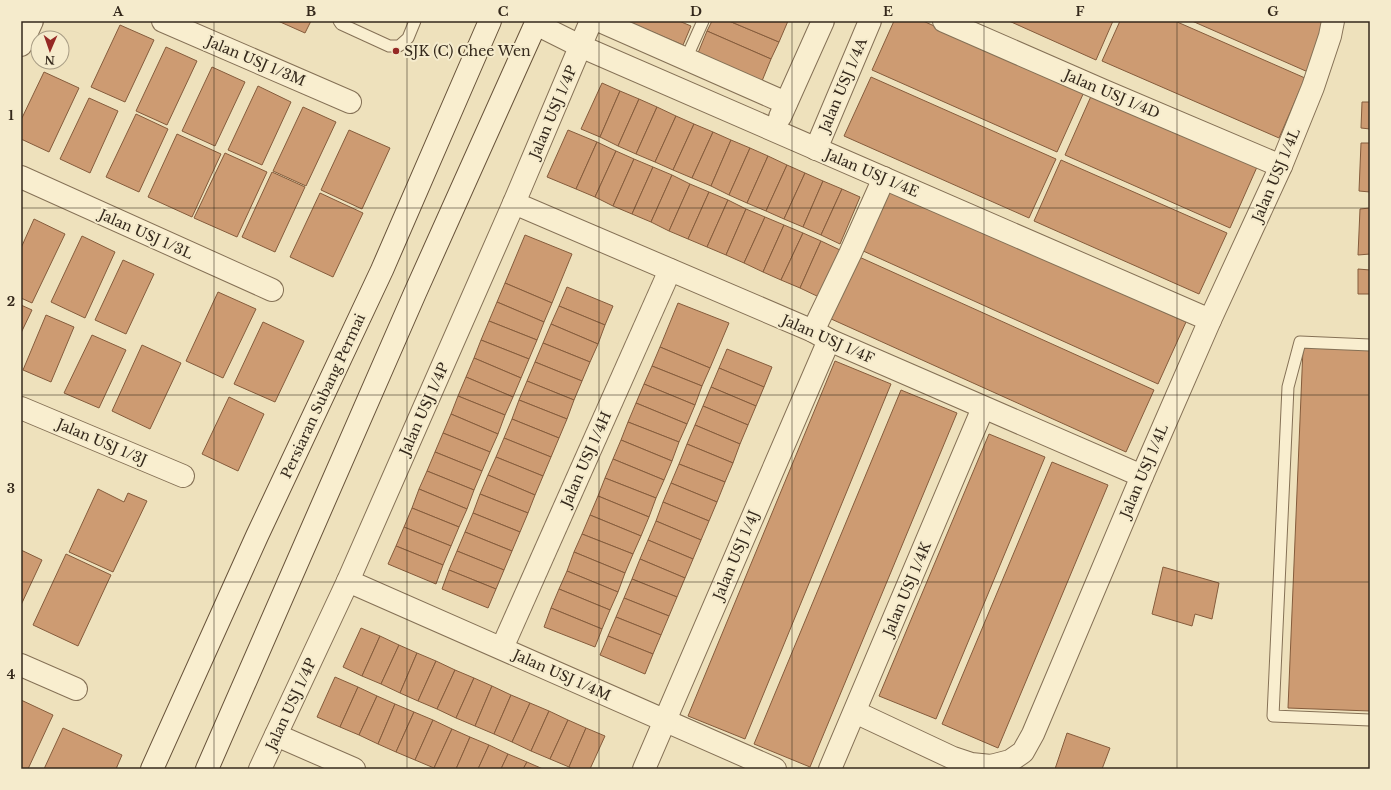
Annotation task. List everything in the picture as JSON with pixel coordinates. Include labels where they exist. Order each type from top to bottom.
[{"type":"street","points":[[21,45],[32,21]]},
{"type":"street","name":"Jalan USJ 1/3M","points":[[163,21],[350,102]]},
{"type":"street","name":"Persiaran Subang Permai","points":[[152,769],[256,536],[382,270],[490,21]]},
{"type":"street","name":"Jalan USJ 1/4P","points":[[260,769],[348,581],[514,203],[591,21]]},
{"type":"street","points":[[600,21],[786,103]]},
{"type":"street","points":[[774,131],[823,21]]},
{"type":"street","name":"Jalan USJ 1/4A","points":[[816,149],[870,21]]},
{"type":"street","name":"Jalan USJ 1/4D","points":[[944,21],[1281,166]]},
{"type":"street","name":"Jalan USJ 1/4L","points":[[855,712],[953,758],[971,764],[990,766],[1010,761],[1023,752],[1033,734],[1210,320],[1281,166],[1313,87],[1330,36],[1333,21]]},
{"type":"street","points":[[207,769],[415,293],[536,22]]},
{"type":"street","name":"Jalan USJ 1/4E","points":[[536,22],[580,46],[1210,320]]},
{"type":"street","name":"Jalan USJ 1/3L","points":[[21,177],[272,290]]},
{"type":"street","name":"Jalan USJ 1/4J","points":[[644,769],[821,336],[850,254],[884,178]]},
{"type":"street","name":"Jalan USJ 1/4F","points":[[514,203],[1142,476]]},
{"type":"street","name":"Jalan USJ 1/4H","points":[[502,648],[670,270]]},
{"type":"street","name":"Jalan USJ 1/3J","points":[[21,408],[183,476]]},
{"type":"street","name":"Jalan USJ 1/4K","points":[[830,769],[983,408]]},
{"type":"street","name":"Jalan USJ 1/4M","points":[[348,581],[775,769]]},
{"type":"street","points":[[21,665],[76,689]]},
{"type":"street","points":[[276,735],[354,769]]},
{"type":"lane","points":[[339,21],[341,24],[389,46],[399,46],[408,38],[415,21]]},
{"type":"lane","points":[[686,59],[703,21]]},
{"type":"lane","points":[[1370,345],[1300,342],[1288,387],[1273,716],[1370,720]]},
{"type":"building","points":[[278,21],[311,21],[305,33]]},
{"type":"building","points":[[627,21],[679,21],[691,26],[683,45]]},
{"type":"building","points":[[712,21],[729,21],[779,42],[771,59],[707,31]]},
{"type":"building","points":[[729,21],[788,21],[779,42]]},
{"type":"building","points":[[894,21],[923,21],[1084,92],[1057,152],[872,70]]},
{"type":"building","points":[[1009,21],[1113,21],[1096,60]]},
{"type":"building","points":[[1120,21],[1175,21],[1305,78],[1279,138],[1102,61]]},
{"type":"building","points":[[1192,21],[1324,21],[1308,72]]},
{"type":"building","points":[[120,25],[154,40],[125,102],[91,87]]},
{"type":"building","points":[[707,31],[771,59],[762,81],[698,53]]},
{"type":"building","points":[[166,47],[197,61],[167,125],[136,111]]},
{"type":"building","points":[[212,67],[245,82],[215,146],[182,131]]},
{"type":"building","points":[[44,72],[79,88],[49,152],[21,139],[21,120]]},
{"type":"building","points":[[871,77],[1056,159],[1029,218],[844,136]]},
{"type":"building","points":[[602,83],[620,91],[600,137],[581,129]]},
{"type":"building","points":[[258,86],[291,102],[262,165],[228,150]]},
{"type":"building","points":[[620,91],[639,99],[618,146],[600,137]]},
{"type":"building","points":[[1092,94],[1257,167],[1230,228],[1065,155]]},
{"type":"building","points":[[89,98],[118,111],[90,173],[60,159]]},
{"type":"building","points":[[639,99],[657,107],[636,154],[618,146]]},
{"type":"building","points":[[1362,102],[1370,102],[1370,129],[1361,128]]},
{"type":"building","points":[[303,107],[336,122],[306,186],[273,171]]},
{"type":"building","points":[[657,107],[676,116],[655,162],[636,154]]},
{"type":"building","points":[[136,114],[168,129],[139,192],[106,177]]},
{"type":"building","points":[[676,116],[694,124],[673,170],[655,162]]},
{"type":"building","points":[[694,124],[713,132],[692,178],[673,170]]},
{"type":"building","points":[[349,130],[390,148],[362,209],[321,190]]},
{"type":"building","points":[[568,130],[597,142],[576,189],[547,177]]},
{"type":"building","points":[[713,132],[731,140],[711,186],[692,178]]},
{"type":"building","points":[[177,134],[221,154],[192,217],[148,197]]},
{"type":"building","points":[[731,140],[750,148],[729,195],[711,186]]},
{"type":"building","points":[[597,142],[616,151],[595,197],[576,189]]},
{"type":"building","points":[[1361,143],[1370,143],[1370,192],[1359,191]]},
{"type":"building","points":[[750,148],[768,156],[747,203],[729,195]]},
{"type":"building","points":[[616,151],[634,159],[613,206],[595,197]]},
{"type":"building","points":[[225,153],[267,172],[237,237],[194,218]]},
{"type":"building","points":[[768,156],[787,165],[766,211],[747,203]]},
{"type":"building","points":[[634,159],[653,167],[632,214],[613,206]]},
{"type":"building","points":[[1061,160],[1227,233],[1199,294],[1034,221]]},
{"type":"building","points":[[787,165],[805,173],[784,219],[766,211]]},
{"type":"building","points":[[653,167],[672,175],[651,222],[632,214]]},
{"type":"building","points":[[272,172],[305,187],[275,252],[242,237]]},
{"type":"building","points":[[805,173],[823,181],[803,227],[784,219]]},
{"type":"building","points":[[672,175],[690,184],[669,231],[651,222]]},
{"type":"building","points":[[823,181],[842,189],[821,235],[803,227]]},
{"type":"building","points":[[690,184],[709,192],[688,239],[669,231]]},
{"type":"building","points":[[889,188],[1186,322],[1158,384],[861,250]]},
{"type":"building","points":[[842,189],[860,197],[840,244],[821,235]]},
{"type":"building","points":[[709,192],[728,200],[707,247],[688,239]]},
{"type":"building","points":[[320,193],[363,213],[333,277],[290,257]]},
{"type":"building","points":[[728,200],[746,209],[726,255],[707,247]]},
{"type":"building","points":[[1370,208],[1370,254],[1358,255],[1360,209]]},
{"type":"building","points":[[746,209],[765,217],[744,263],[726,255]]},
{"type":"building","points":[[765,217],[784,225],[763,272],[744,263]]},
{"type":"building","points":[[34,219],[65,234],[32,303],[21,298],[21,248]]},
{"type":"building","points":[[784,225],[803,233],[781,280],[763,272]]},
{"type":"building","points":[[803,233],[821,241],[800,288],[781,280]]},
{"type":"building","points":[[525,235],[572,254],[552,303],[505,283]]},
{"type":"building","points":[[82,236],[115,252],[85,318],[51,302]]},
{"type":"building","points":[[821,241],[840,250],[819,297],[800,288]]},
{"type":"building","points":[[857,256],[1154,390],[1126,452],[829,318]]},
{"type":"building","points":[[123,260],[154,274],[126,334],[95,320]]},
{"type":"building","points":[[1358,269],[1370,270],[1370,294],[1358,294]]},
{"type":"building","points":[[505,283],[552,303],[544,322],[497,302]]},
{"type":"building","points":[[567,287],[613,306],[605,325],[559,306]]},
{"type":"building","points":[[218,292],[256,309],[223,378],[186,361]]},
{"type":"building","points":[[497,302],[544,322],[537,340],[489,321]]},
{"type":"building","points":[[678,303],[729,323],[710,368],[660,347]]},
{"type":"building","points":[[21,305],[32,310],[21,333]]},
{"type":"building","points":[[559,306],[605,325],[598,344],[551,324]]},
{"type":"building","points":[[46,315],[74,327],[51,382],[23,370]]},
{"type":"building","points":[[489,321],[537,340],[529,359],[481,340]]},
{"type":"building","points":[[263,322],[304,341],[275,402],[234,384]]},
{"type":"building","points":[[551,324],[598,344],[590,362],[543,343]]},
{"type":"building","points":[[92,335],[126,350],[99,408],[64,393]]},
{"type":"building","points":[[481,340],[529,359],[521,378],[474,358]]},
{"type":"building","points":[[543,343],[590,362],[582,381],[535,362]]},
{"type":"building","points":[[142,345],[181,363],[150,429],[112,411]]},
{"type":"building","points":[[660,347],[710,368],[702,386],[652,366]]},
{"type":"building","points":[[1303,348],[1370,350],[1370,711],[1288,708]]},
{"type":"building","points":[[727,349],[772,367],[764,387],[719,368]]},
{"type":"building","points":[[474,358],[521,378],[513,397],[466,377]]},
{"type":"building","points":[[835,361],[891,384],[745,739],[688,716]]},
{"type":"building","points":[[535,362],[582,381],[574,400],[527,381]]},
{"type":"building","points":[[652,366],[702,386],[695,405],[644,384]]},
{"type":"building","points":[[719,368],[764,387],[756,406],[711,387]]},
{"type":"building","points":[[466,377],[513,397],[505,415],[458,396]]},
{"type":"building","points":[[527,381],[574,400],[567,419],[519,400]]},
{"type":"building","points":[[644,384],[695,405],[687,424],[636,403]]},
{"type":"building","points":[[711,387],[756,406],[748,425],[703,406]]},
{"type":"building","points":[[901,390],[957,413],[810,767],[754,744]]},
{"type":"building","points":[[458,396],[505,415],[498,434],[451,414]]},
{"type":"building","points":[[229,397],[264,414],[238,471],[202,454]]},
{"type":"building","points":[[519,400],[567,419],[559,438],[512,419]]},
{"type":"building","points":[[636,403],[687,424],[679,442],[628,422]]},
{"type":"building","points":[[703,406],[748,425],[740,444],[695,425]]},
{"type":"building","points":[[451,414],[498,434],[490,452],[443,433]]},
{"type":"building","points":[[512,419],[559,438],[551,457],[504,438]]},
{"type":"building","points":[[628,422],[679,442],[672,461],[621,440]]},
{"type":"building","points":[[695,425],[740,444],[733,463],[687,444]]},
{"type":"building","points":[[443,433],[490,452],[482,471],[435,452]]},
{"type":"building","points":[[989,434],[1045,457],[936,719],[879,696]]},
{"type":"building","points":[[504,438],[551,457],[543,476],[496,457]]},
{"type":"building","points":[[621,440],[672,461],[664,480],[613,459]]},
{"type":"building","points":[[687,444],[733,463],[725,482],[679,464]]},
{"type":"building","points":[[435,452],[482,471],[474,490],[427,471]]},
{"type":"building","points":[[496,457],[543,476],[535,495],[488,475]]},
{"type":"building","points":[[613,459],[664,480],[656,498],[605,478]]},
{"type":"building","points":[[1052,462],[1108,485],[998,748],[942,724]]},
{"type":"building","points":[[679,464],[725,482],[717,502],[671,483]]},
{"type":"building","points":[[427,471],[474,490],[467,509],[419,489]]},
{"type":"building","points":[[488,475],[535,495],[528,513],[480,494]]},
{"type":"building","points":[[605,478],[656,498],[649,517],[598,496]]},
{"type":"building","points":[[671,483],[717,502],[709,521],[663,502]]},
{"type":"building","points":[[98,489],[124,502],[128,493],[147,501],[113,572],[69,552]]},
{"type":"building","points":[[419,489],[467,509],[459,527],[412,508]]},
{"type":"building","points":[[480,494],[528,513],[520,532],[473,513]]},
{"type":"building","points":[[598,496],[649,517],[641,536],[590,515]]},
{"type":"building","points":[[663,502],[709,521],[701,540],[656,521]]},
{"type":"building","points":[[412,508],[459,527],[451,546],[404,527]]},
{"type":"building","points":[[473,513],[520,532],[512,551],[465,532]]},
{"type":"building","points":[[590,515],[641,536],[633,554],[582,534]]},
{"type":"building","points":[[656,521],[701,540],[693,559],[648,540]]},
{"type":"building","points":[[404,527],[451,546],[443,565],[396,546]]},
{"type":"building","points":[[465,532],[512,551],[504,570],[457,551]]},
{"type":"building","points":[[582,534],[633,554],[625,573],[574,552]]},
{"type":"building","points":[[648,540],[693,559],[685,578],[640,559]]},
{"type":"building","points":[[396,546],[443,565],[436,584],[388,564]]},
{"type":"building","points":[[21,550],[42,560],[21,605]]},
{"type":"building","points":[[457,551],[504,570],[496,589],[449,570]]},
{"type":"building","points":[[574,552],[625,573],[618,592],[567,571]]},
{"type":"building","points":[[66,554],[111,575],[78,646],[33,625]]},
{"type":"building","points":[[640,559],[685,578],[677,597],[632,579]]},
{"type":"building","points":[[1163,567],[1219,583],[1212,619],[1195,614],[1192,626],[1152,614]]},
{"type":"building","points":[[449,570],[496,589],[488,608],[442,589]]},
{"type":"building","points":[[567,571],[618,592],[610,610],[559,589]]},
{"type":"building","points":[[632,579],[677,597],[669,616],[624,598]]},
{"type":"building","points":[[559,589],[610,610],[602,629],[551,608]]},
{"type":"building","points":[[624,598],[669,616],[661,635],[616,617]]},
{"type":"building","points":[[551,608],[602,629],[595,647],[544,627]]},
{"type":"building","points":[[616,617],[661,635],[653,654],[608,636]]},
{"type":"building","points":[[361,628],[380,636],[362,676],[343,667]]},
{"type":"building","points":[[380,636],[399,645],[381,684],[362,676]]},
{"type":"building","points":[[608,636],[653,654],[645,674],[600,655]]},
{"type":"building","points":[[399,645],[417,653],[400,693],[381,684]]},
{"type":"building","points":[[417,653],[436,661],[418,701],[400,693]]},
{"type":"building","points":[[436,661],[455,670],[437,709],[418,701]]},
{"type":"building","points":[[455,670],[474,678],[456,718],[437,709]]},
{"type":"building","points":[[335,677],[358,687],[340,727],[317,717]]},
{"type":"building","points":[[474,678],[492,686],[475,726],[456,718]]},
{"type":"building","points":[[492,686],[511,695],[494,734],[475,726]]},
{"type":"building","points":[[358,687],[377,696],[359,735],[340,727]]},
{"type":"building","points":[[511,695],[530,703],[512,742],[494,734]]},
{"type":"building","points":[[377,696],[395,704],[378,744],[359,735]]},
{"type":"building","points":[[21,700],[53,715],[28,769],[21,769]]},
{"type":"building","points":[[530,703],[549,711],[531,751],[512,742]]},
{"type":"building","points":[[395,704],[414,712],[396,752],[378,744]]},
{"type":"building","points":[[549,711],[568,720],[550,759],[531,751]]},
{"type":"building","points":[[414,712],[433,720],[415,760],[396,752]]},
{"type":"building","points":[[433,720],[452,729],[434,768],[415,760]]},
{"type":"building","points":[[568,720],[586,728],[569,767],[550,759]]},
{"type":"building","points":[[63,728],[122,755],[116,769],[44,769]]},
{"type":"building","points":[[586,728],[605,736],[590,769],[572,769],[569,767]]},
{"type":"building","points":[[452,729],[470,737],[456,769],[435,769],[434,768]]},
{"type":"building","points":[[1067,733],[1110,748],[1102,769],[1055,769]]},
{"type":"building","points":[[470,737],[489,745],[478,769],[456,769]]},
{"type":"building","points":[[489,745],[508,754],[501,769],[478,769]]},
{"type":"building","points":[[508,754],[527,762],[523,769],[501,769]]},
{"type":"building","points":[[527,762],[543,769],[523,769]]},
{"type":"place","name":"SJK (C) Chee Wen","points":[[396,51]]}]
